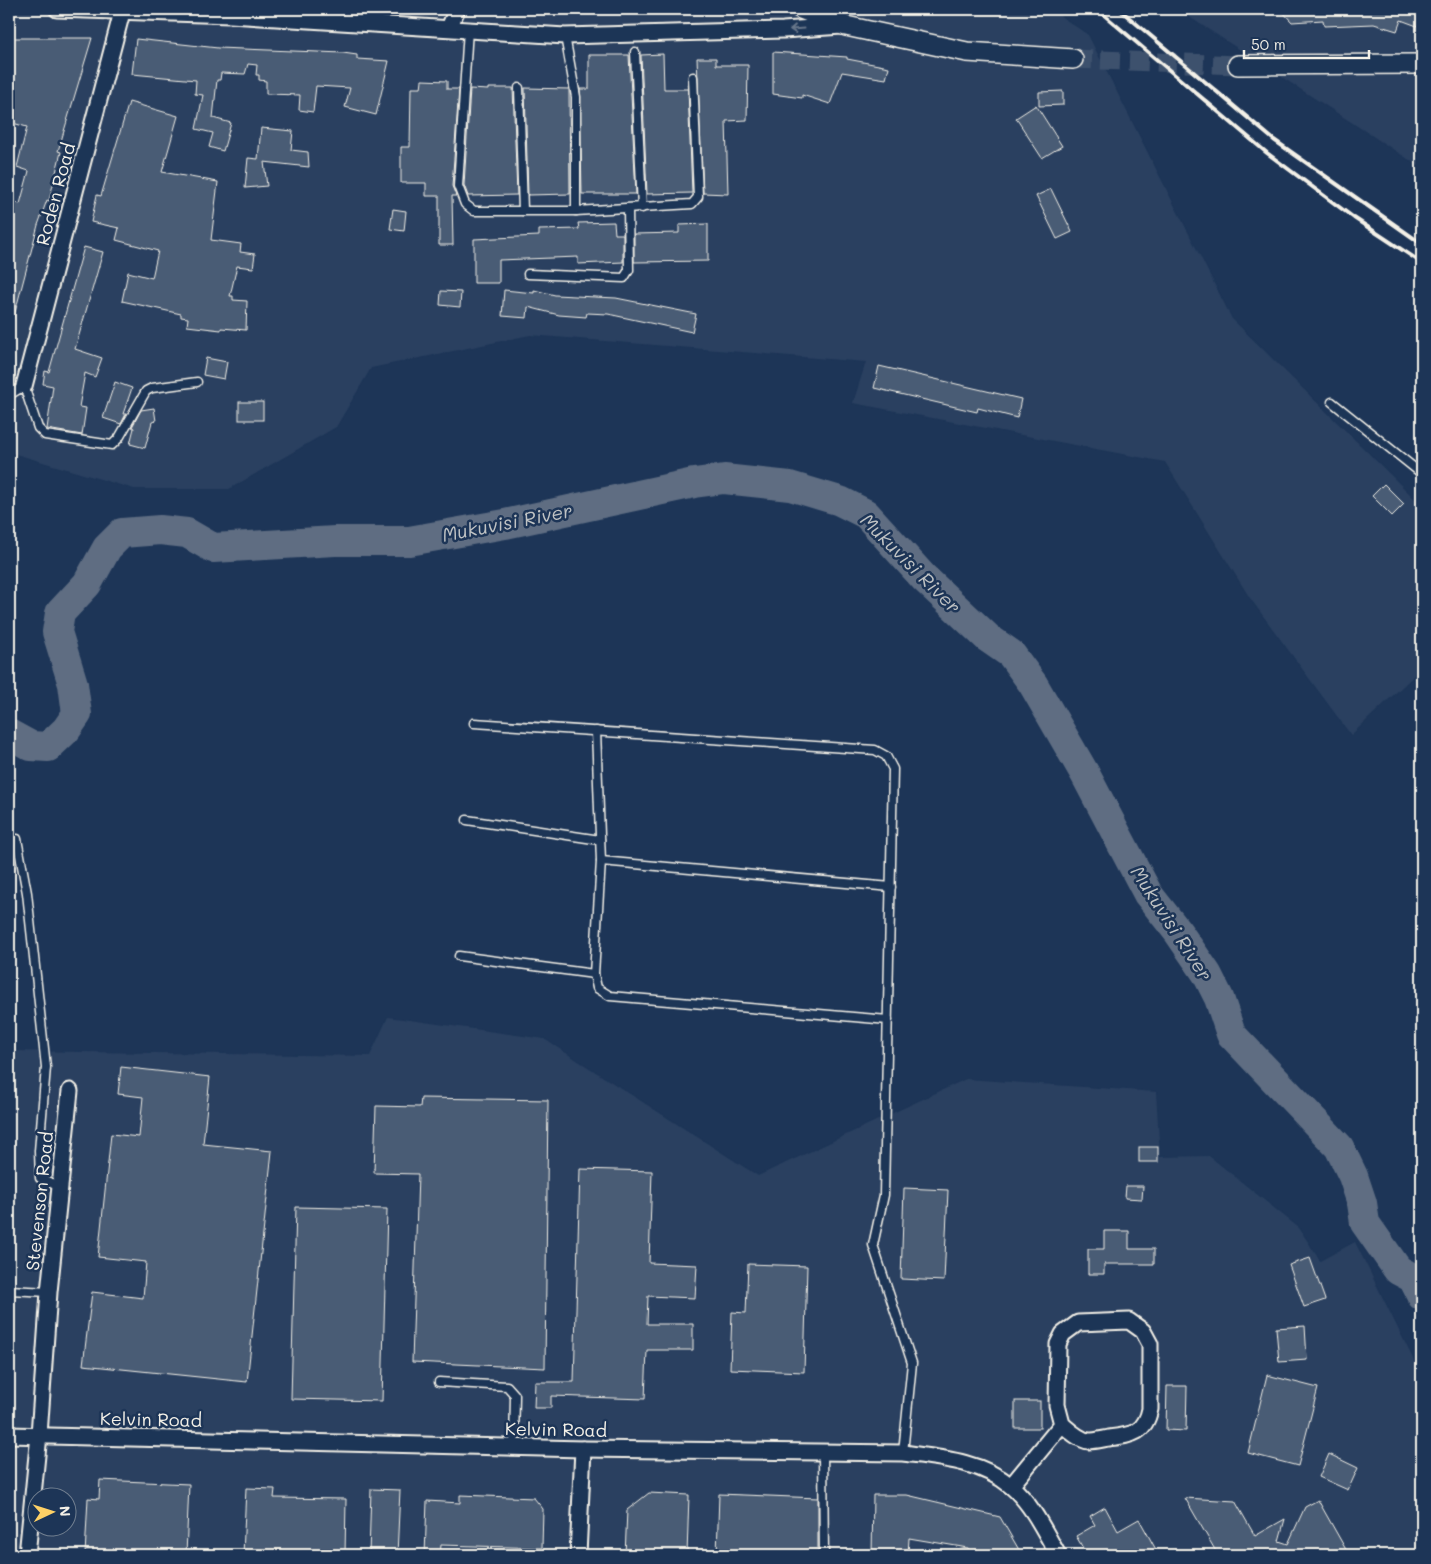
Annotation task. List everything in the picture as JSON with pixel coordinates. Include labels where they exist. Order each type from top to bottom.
[{"type":"street","points":[[56,9],[230,16],[347,16],[449,28],[565,36],[671,31],[783,30],[846,26]]},
{"type":"street","points":[[449,28],[457,9]]},
{"type":"street","points":[[801,9],[846,26],[967,52],[1073,59]]},
{"type":"street","name":"Roden Road","points":[[24,386],[122,12]]},
{"type":"street","points":[[1238,65],[1422,64]]},
{"type":"street","name":"Stevenson Road","points":[[27,1555],[39,1435],[49,1292],[70,1091]]},
{"type":"street","points":[[1129,1321],[1137,1325],[1150,1344],[1150,1409],[1148,1418],[1143,1426],[1134,1434],[1088,1441],[1076,1435],[1062,1424],[1057,1405],[1058,1344],[1063,1334],[1078,1323],[1129,1321]]},
{"type":"street","points":[[1011,1486],[1062,1424]]},
{"type":"street","name":"Kelvin Road","points":[[9,1435],[582,1449],[903,1453],[961,1462],[985,1470],[1011,1486],[1035,1514],[1058,1555]]},
{"type":"street","points":[[578,1555],[582,1449]]},
{"type":"lane","points":[[468,29],[458,186],[465,204],[474,211],[576,211],[692,204],[698,197],[694,77]]},
{"type":"lane","points":[[565,36],[576,97],[576,211]]},
{"type":"lane","points":[[636,52],[642,208]]},
{"type":"lane","points":[[519,88],[522,212]]},
{"type":"lane","points":[[528,274],[624,278],[629,270],[628,209]]},
{"type":"lane","points":[[9,395],[24,386],[38,428],[45,435],[112,445],[119,438],[146,391],[152,388],[197,382]]},
{"type":"lane","points":[[1332,402],[1422,474]]},
{"type":"lane","points":[[474,723],[875,750],[886,756],[893,769],[884,1195],[873,1245],[912,1362],[903,1453]]},
{"type":"lane","points":[[596,731],[601,861],[594,974],[597,988],[610,996],[888,1020]]},
{"type":"lane","points":[[467,820],[600,840]]},
{"type":"lane","points":[[9,839],[15,838],[20,847],[46,1058],[40,1178],[60,1187]]},
{"type":"lane","points":[[601,861],[890,887]]},
{"type":"lane","points":[[459,956],[594,974]]},
{"type":"lane","points":[[9,1290],[49,1292]]},
{"type":"lane","points":[[439,1382],[508,1386],[515,1395],[514,1447]]},
{"type":"lane","points":[[823,1452],[824,1555]]},
{"type":"shaded area","points":[[9,9],[1050,9],[1088,35],[1232,319],[1422,506],[1422,668],[1351,735],[1250,598],[1165,462],[853,403],[866,362],[530,335],[371,368],[336,427],[229,489],[134,489],[9,452]]},
{"type":"shaded area","points":[[1177,9],[1422,9],[1422,168]]},
{"type":"shaded area","points":[[388,1017],[544,1039],[758,1176],[966,1079],[1156,1092],[1160,1157],[1209,1156],[1299,1228],[1320,1261],[1355,1242],[1422,1377],[1422,1555],[9,1555],[9,1051],[370,1056]]},
{"type":"building","points":[[1280,9],[1422,9],[1422,14],[1417,26],[1401,20],[1397,31],[1374,24],[1324,26],[1323,20],[1292,22]]},
{"type":"building","points":[[9,38],[92,38],[58,151],[61,152],[49,201],[47,200],[38,225],[13,320],[9,319],[9,201],[20,204],[29,171],[17,167],[27,127],[9,122]]},
{"type":"building","points":[[136,39],[218,48],[343,53],[357,55],[357,59],[389,61],[376,115],[345,107],[350,88],[316,86],[313,112],[299,110],[300,95],[266,94],[266,81],[259,80],[259,75],[256,75],[257,65],[248,64],[245,74],[221,73],[220,80],[217,80],[213,118],[231,123],[223,151],[209,147],[213,133],[196,129],[203,95],[195,94],[196,80],[132,74]]},
{"type":"building","points":[[773,52],[847,57],[847,59],[889,67],[886,79],[842,72],[830,104],[802,95],[802,98],[773,94]]},
{"type":"building","points":[[663,54],[664,89],[688,89],[692,193],[647,194],[641,55]]},
{"type":"building","points":[[589,55],[629,55],[636,194],[582,194],[580,89],[589,89]]},
{"type":"building","points":[[697,58],[716,58],[716,65],[748,65],[747,120],[726,121],[728,194],[703,193]]},
{"type":"building","points":[[422,80],[447,81],[447,89],[459,89],[452,186],[456,196],[452,196],[453,245],[439,245],[439,196],[426,196],[426,183],[401,183],[401,147],[410,147],[411,88],[421,88]]},
{"type":"building","points":[[488,88],[513,88],[517,195],[468,196],[464,185],[470,89],[488,90]]},
{"type":"building","points":[[525,88],[569,89],[570,194],[528,195]]},
{"type":"building","points":[[1063,91],[1063,105],[1039,106],[1039,92]]},
{"type":"building","points":[[129,102],[178,116],[162,172],[218,182],[211,240],[241,244],[240,252],[255,254],[253,268],[237,266],[230,296],[233,296],[233,300],[247,301],[246,330],[221,328],[221,330],[187,326],[188,318],[181,317],[181,314],[122,301],[128,272],[152,278],[158,251],[116,240],[119,228],[91,222],[97,195],[101,196]]},
{"type":"building","points":[[1036,105],[1062,146],[1042,158],[1016,118]]},
{"type":"building","points":[[261,128],[293,131],[291,150],[308,152],[309,167],[264,162],[267,186],[245,188],[248,158],[258,159]]},
{"type":"building","points":[[1051,189],[1072,232],[1057,239],[1036,196]]},
{"type":"building","points":[[393,209],[406,211],[404,231],[390,229]]},
{"type":"building","points":[[614,222],[615,234],[623,234],[623,262],[578,264],[578,257],[499,260],[499,283],[474,283],[474,239],[539,236],[539,230],[579,229],[578,223]]},
{"type":"building","points":[[708,224],[708,261],[634,262],[634,234],[679,233],[679,225]]},
{"type":"building","points":[[84,247],[103,252],[75,349],[102,358],[95,377],[85,373],[79,407],[86,408],[82,435],[47,429],[53,386],[43,384],[45,371],[49,372]]},
{"type":"building","points":[[504,290],[534,293],[534,290],[555,295],[616,298],[696,314],[692,332],[608,314],[587,313],[586,317],[559,315],[528,307],[527,318],[502,316]]},
{"type":"building","points":[[441,291],[461,292],[460,307],[440,305]]},
{"type":"building","points":[[206,358],[227,362],[224,379],[203,375]]},
{"type":"building","points":[[879,366],[1021,399],[1017,418],[978,408],[977,412],[874,388]]},
{"type":"building","points":[[115,382],[132,388],[123,414],[126,414],[121,424],[103,418]]},
{"type":"building","points":[[239,402],[263,402],[263,420],[239,420]]},
{"type":"building","points":[[154,408],[156,421],[152,422],[145,448],[130,444],[134,428],[132,427],[141,410]]},
{"type":"building","points":[[1384,484],[1404,504],[1392,516],[1372,496]]},
{"type":"building","points":[[121,1067],[210,1077],[203,1144],[272,1151],[247,1382],[83,1365],[92,1292],[143,1298],[146,1262],[98,1257],[111,1134],[139,1137],[143,1097],[118,1094]]},
{"type":"building","points":[[421,1098],[548,1100],[545,1368],[412,1362],[418,1174],[374,1173],[376,1106],[420,1107]]},
{"type":"building","points":[[1139,1147],[1158,1147],[1158,1162],[1139,1162]]},
{"type":"building","points":[[580,1169],[652,1171],[649,1263],[697,1265],[695,1298],[648,1296],[647,1324],[693,1324],[693,1350],[647,1350],[645,1399],[551,1396],[551,1408],[534,1408],[535,1382],[574,1382]]},
{"type":"building","points":[[1126,1186],[1143,1186],[1142,1199],[1125,1198]]},
{"type":"building","points":[[904,1188],[948,1190],[944,1281],[901,1279]]},
{"type":"building","points":[[296,1207],[387,1209],[382,1401],[291,1399]]},
{"type":"building","points":[[1104,1231],[1129,1231],[1129,1249],[1154,1249],[1154,1264],[1104,1264],[1104,1274],[1088,1274],[1088,1249],[1104,1249]]},
{"type":"building","points":[[1310,1258],[1325,1300],[1304,1307],[1289,1265]]},
{"type":"building","points":[[748,1264],[807,1266],[804,1372],[730,1369],[732,1312],[746,1313]]},
{"type":"building","points":[[1305,1326],[1307,1360],[1279,1362],[1276,1328]]},
{"type":"building","points":[[1267,1375],[1318,1388],[1298,1466],[1248,1453]]},
{"type":"building","points":[[1167,1386],[1187,1386],[1186,1431],[1166,1430]]},
{"type":"building","points":[[1015,1401],[1040,1401],[1040,1428],[1015,1428]]},
{"type":"building","points":[[1329,1454],[1358,1468],[1348,1490],[1319,1477]]},
{"type":"building","points":[[100,1480],[189,1484],[186,1555],[85,1555],[88,1498],[99,1499]]},
{"type":"building","points":[[246,1488],[275,1489],[274,1498],[346,1499],[345,1555],[243,1555]]},
{"type":"building","points":[[371,1489],[400,1490],[397,1555],[369,1555]]},
{"type":"building","points":[[649,1493],[689,1495],[687,1555],[625,1555],[627,1510]]},
{"type":"building","points":[[719,1494],[818,1498],[818,1555],[717,1555]]},
{"type":"building","points":[[460,1495],[534,1498],[543,1509],[542,1548],[441,1545],[440,1555],[425,1555],[427,1501],[460,1503]]},
{"type":"building","points":[[873,1495],[907,1495],[1000,1517],[1022,1555],[972,1555],[968,1548],[909,1538],[908,1555],[872,1555]]},
{"type":"building","points":[[1185,1498],[1235,1501],[1255,1536],[1285,1519],[1279,1541],[1288,1544],[1305,1507],[1318,1500],[1349,1555],[1218,1555]]},
{"type":"building","points":[[1105,1507],[1118,1531],[1139,1519],[1159,1555],[1087,1555],[1076,1536],[1095,1525],[1090,1516]]},
{"type":"waterway","name":"Mukuvisi River","points":[[9,734],[31,746],[48,747],[66,730],[77,714],[73,684],[57,632],[60,613],[87,584],[107,548],[122,533],[160,530],[187,533],[213,548],[335,541],[409,541],[505,524],[694,483],[724,479],[790,486],[840,501],[866,514],[924,578],[988,638],[1011,654],[1033,684],[1085,774],[1148,894],[1178,932],[1207,974],[1219,998],[1231,1034],[1339,1147],[1353,1176],[1362,1203],[1365,1223],[1398,1270],[1413,1278],[1422,1296]]},
{"type":"waterway","points":[[1413,1278],[1422,1271]]},
{"type":"tunnel","points":[[1073,59],[1238,65]]},
{"type":"railway","points":[[1097,9],[1267,153],[1354,218],[1422,263]]},
{"type":"railway","points":[[1119,9],[1274,140],[1422,244]]}]
